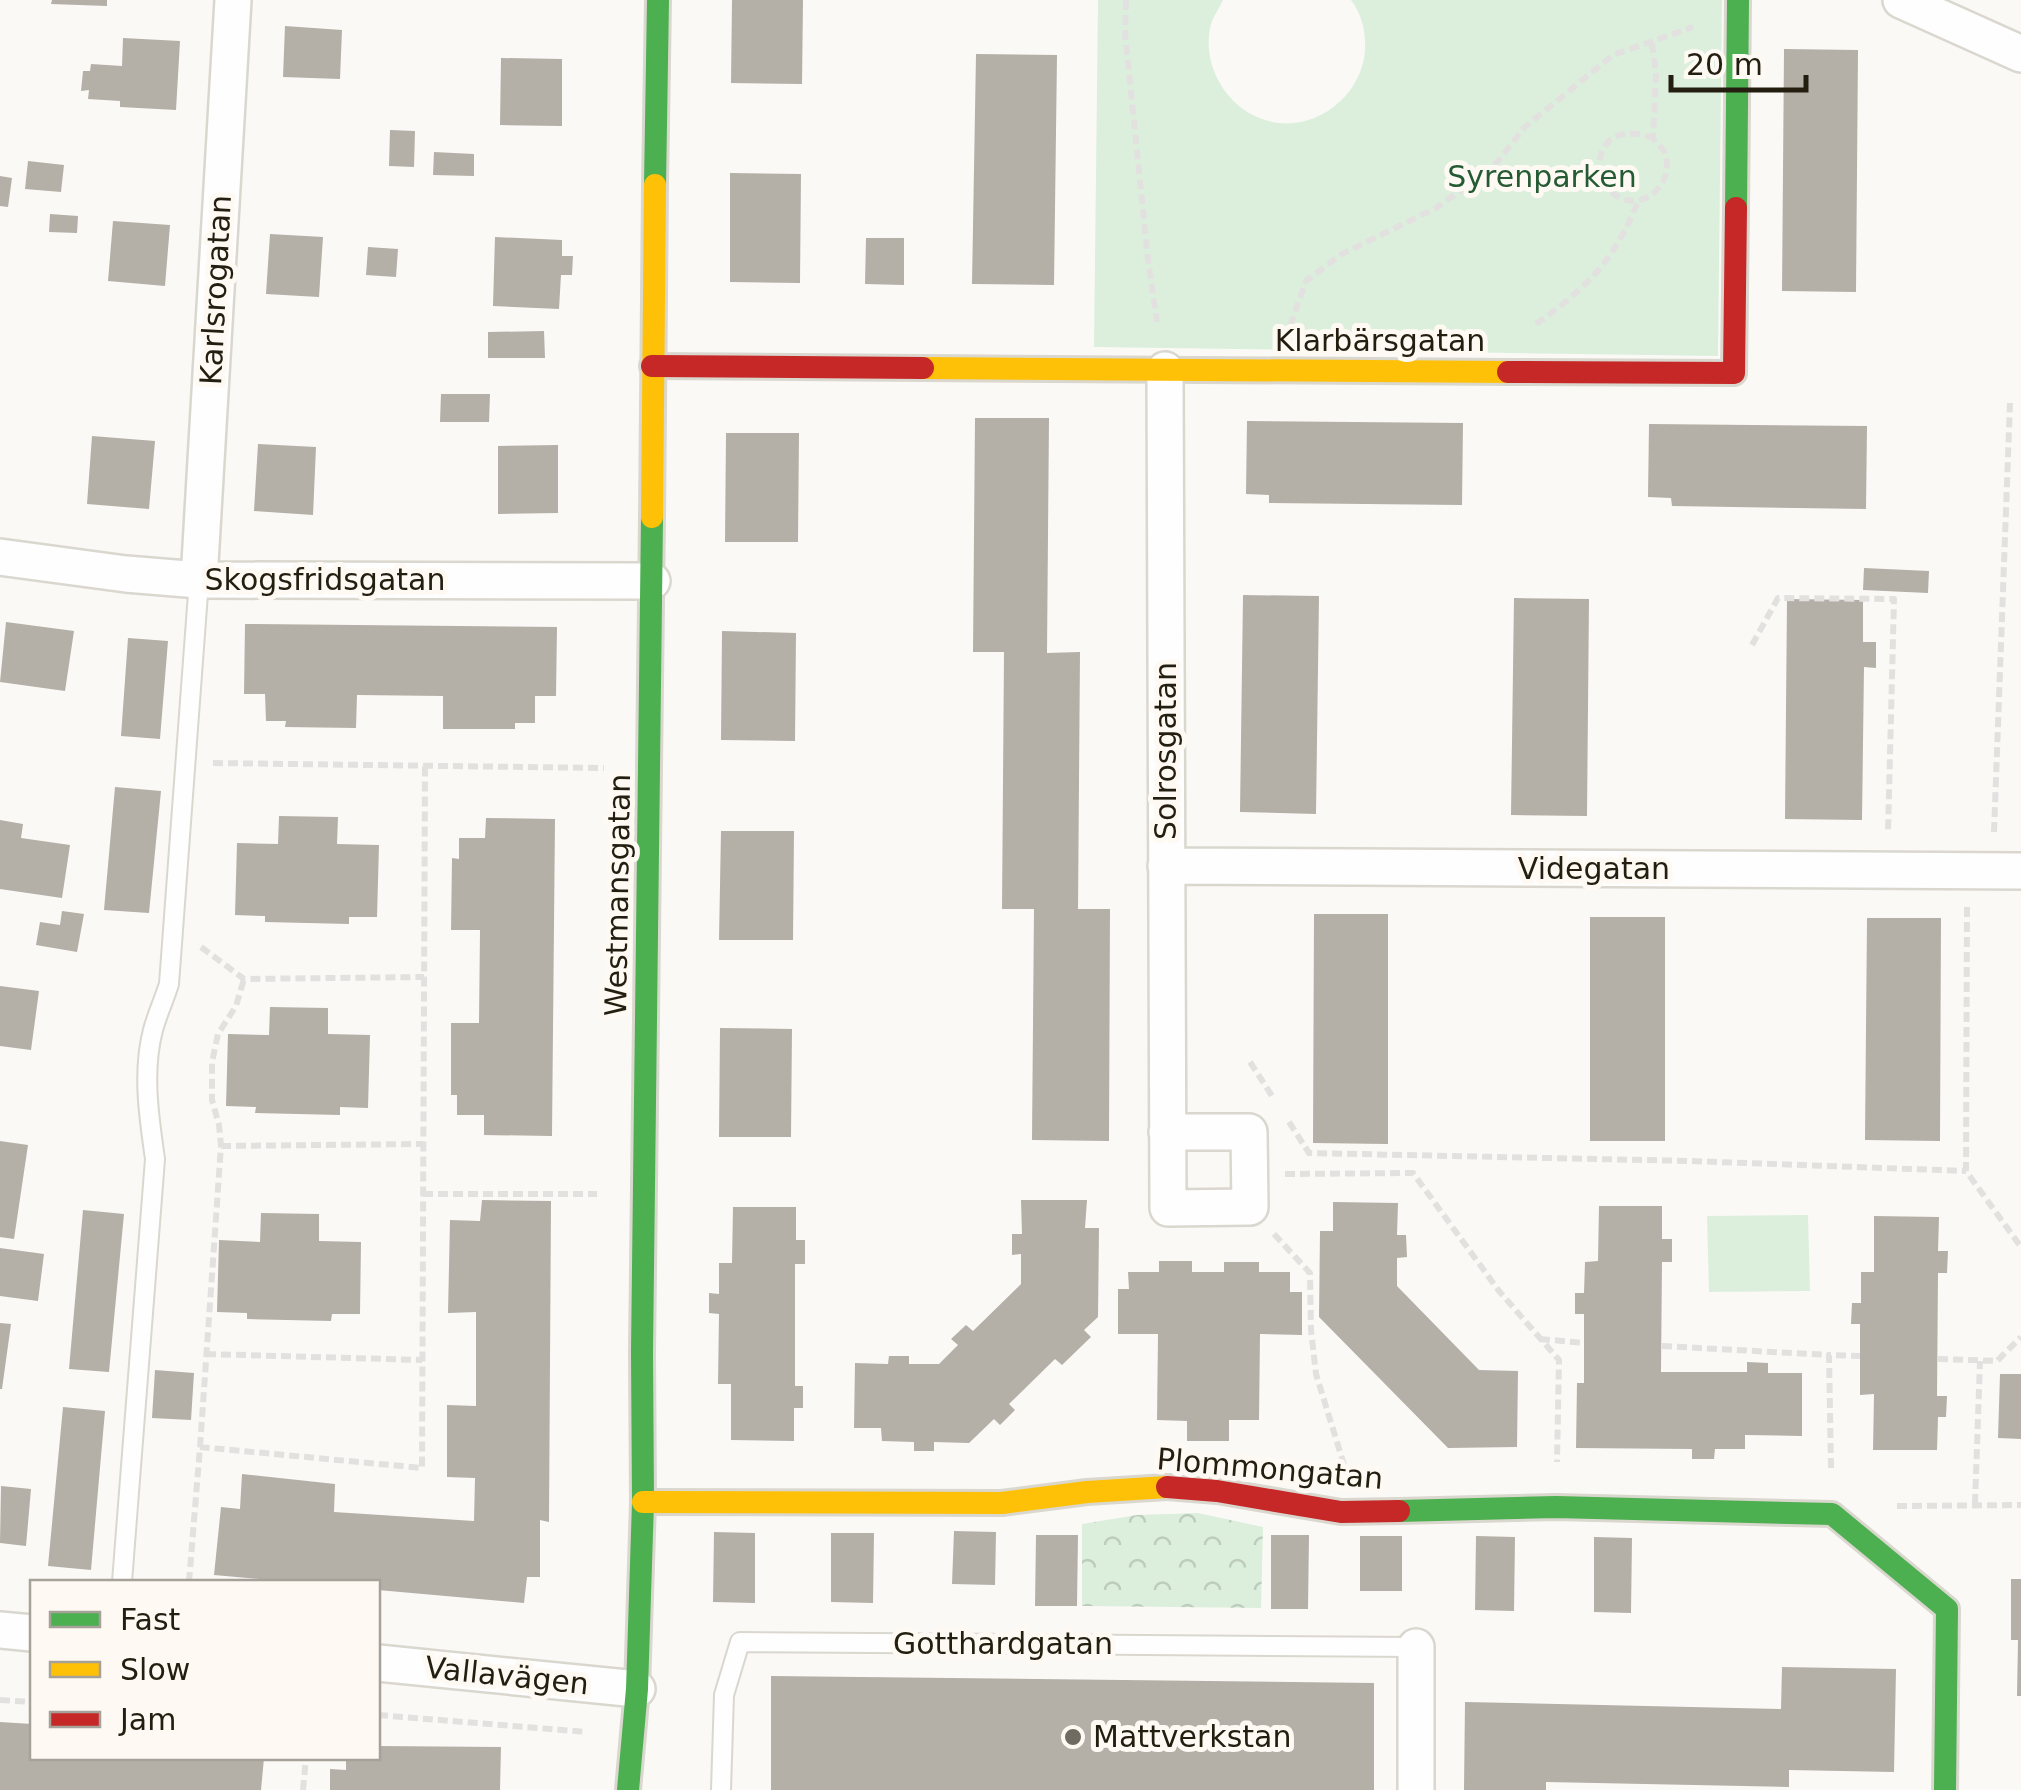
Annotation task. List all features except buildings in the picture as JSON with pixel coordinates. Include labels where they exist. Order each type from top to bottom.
[{"type":"street","name":"Karlsrogatan","points":[[199,580],[234,0]]},
{"type":"street","name":"Westmansgatan","points":[[628,1790],[643,1502],[658,0]]},
{"type":"street","points":[[1901,0],[2021,54]]},
{"type":"street","name":"Klarbärsgatan","points":[[652,366],[1734,374],[1737,5]]},
{"type":"street","name":"Solrosgatan","points":[[1165,370],[1168,1208],[1249,1191]]},
{"type":"street","name":"Skogsfridsgatan","points":[[0,557],[199,580],[652,581]]},
{"type":"street","name":"Videgatan","points":[[1166,866],[1994,870]]},
{"type":"street","points":[[1168,1132],[1249,1132],[1249,1191]]},
{"type":"street","name":"Plommongatan","points":[[643,1502],[1002,1502],[1155,1486],[1218,1491],[1341,1512],[1556,1507],[1832,1514]]},
{"type":"street","points":[[1832,1514],[1947,1608],[1945,1790]]},
{"type":"street","points":[[0,1630],[30,1633]]},
{"type":"street","points":[[1416,1647],[1416,1790]]},
{"type":"street","name":"Vallavägen","points":[[380,1664],[636,1689]]},
{"type":"lane","points":[[122,1580],[154,1158],[147,1073],[152,1032],[169,984],[199,580]]},
{"type":"lane","name":"Gotthardgatan","points":[[721,1790],[724,1695],[740,1642],[1416,1647]]},
{"type":"path","points":[[1126,0],[1125,33],[1148,260],[1165,370]]},
{"type":"path","points":[[1278,371],[1306,281],[1342,254],[1436,208],[1492,168],[1525,127],[1614,55],[1652,43],[1737,5]]},
{"type":"path","points":[[1652,43],[1656,75],[1653,138]]},
{"type":"path","points":[[1504,372],[1516,338],[1564,304],[1599,269],[1640,200],[1657,190],[1667,174],[1665,153],[1653,138],[1634,132],[1616,136],[1602,150],[1598,168],[1605,187],[1620,199],[1640,200]]},
{"type":"path","points":[[2010,404],[1994,870],[1966,1171],[2021,1247]]},
{"type":"path","points":[[1752,645],[1778,598],[1894,599],[1887,870]]},
{"type":"path","points":[[187,762],[604,768]]},
{"type":"path","points":[[200,1446],[422,1468],[425,766]]},
{"type":"path","points":[[174,929],[244,978],[424,978]]},
{"type":"path","points":[[189,1580],[221,1146],[212,1100],[212,1062],[218,1034],[236,1006],[244,978]]},
{"type":"path","points":[[1250,1062],[1309,1153],[1966,1171]]},
{"type":"path","points":[[221,1146],[423,1144]]},
{"type":"path","points":[[1249,1191],[1413,1173],[1498,1291],[1559,1360],[1556,1507]]},
{"type":"path","points":[[1249,1191],[1310,1272],[1316,1374],[1354,1511]]},
{"type":"path","points":[[423,1194],[600,1194]]},
{"type":"path","points":[[1938,1358],[1997,1361],[2021,1337]]},
{"type":"path","points":[[1540,1338],[1584,1344]]},
{"type":"path","points":[[1662,1346],[1860,1356]]},
{"type":"path","points":[[206,1354],[422,1360]]},
{"type":"path","points":[[1829,1355],[1832,1514],[1884,1507],[2021,1504]]},
{"type":"path","points":[[1974,1504],[1980,1361]]},
{"type":"path","points":[[0,1700],[30,1702]]},
{"type":"path","points":[[380,1714],[588,1732]]},
{"type":"path","points":[[303,1790],[306,1760]]},
{"type":"green space","name":"Syrenparken","points":[[1098,0],[1223,0],[1209,36],[1209,52],[1219,81],[1227,94],[1251,114],[1283,123],[1300,122],[1331,109],[1354,84],[1365,44],[1361,18],[1351,0],[1722,0],[1718,356],[1094,347]]},
{"type":"green space","points":[[1808,1215],[1810,1291],[1709,1292],[1707,1216]]},
{"type":"green space","points":[[1198,1513],[1263,1527],[1261,1608],[1082,1606],[1082,1524],[1137,1515]]},
{"type":"traffic: fast","points":[[655,185],[658,0]]},
{"type":"traffic: fast","points":[[1736,208],[1738,0]]},
{"type":"traffic: fast","points":[[628,1790],[637,1689],[643,1502],[652,517]]},
{"type":"traffic: fast","points":[[1399,1511],[1556,1507],[1832,1514],[1947,1609],[1945,1790]]},
{"type":"traffic: slow","points":[[652,517],[655,185]]},
{"type":"traffic: slow","points":[[923,368],[1508,372]]},
{"type":"traffic: slow","points":[[643,1502],[1002,1503],[1167,1487]]},
{"type":"traffic: jam","points":[[1508,372],[1734,373],[1736,208]]},
{"type":"traffic: jam","points":[[652,366],[923,368]]},
{"type":"traffic: jam","points":[[1167,1487],[1217,1491],[1341,1512],[1399,1511]]},
{"type":"place","name":"Mattverkstan","points":[[1073,1737]]}]
